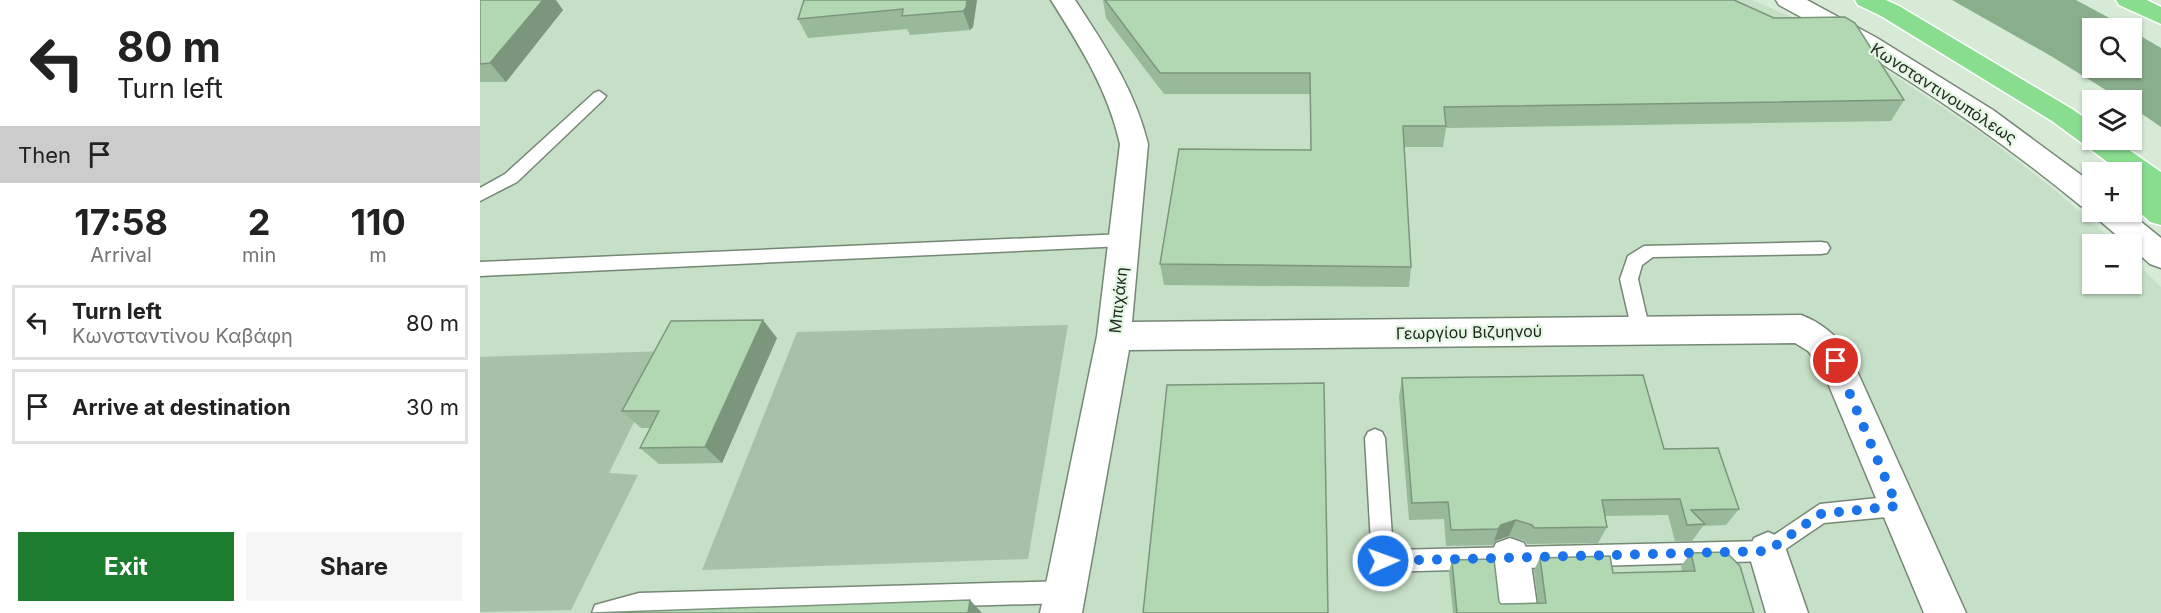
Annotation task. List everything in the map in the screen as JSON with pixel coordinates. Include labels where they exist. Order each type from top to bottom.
[{"type":"highway","points":[[1867,0],[1890,11],[2082,129]]},
{"type":"highway","points":[[2128,0],[2161,17]]},
{"type":"highway","points":[[2062,115],[2085,148],[2101,162]]},
{"type":"highway","points":[[2110,150],[2161,187]]},
{"type":"highway","points":[[2142,198],[2161,214]]},
{"type":"street","name":"Μπιχάκη","points":[[1063,603],[1114,336],[1134,144],[1130,120],[1122,98],[1064,0]]},
{"type":"street","name":"Κωνσταντινουπόλεως","points":[[1788,0],[1894,57],[2041,157],[2082,190]]},
{"type":"street","points":[[2122,222],[2161,256]]},
{"type":"street","name":"Γεωργίου Βιζυηνού","points":[[1114,336],[1801,329],[1820,341],[1836,361],[1897,506]]},
{"type":"street","points":[[1897,506],[1945,613]]},
{"type":"street","points":[[1768,551],[1787,613]]},
{"type":"street","points":[[1510,557],[1517,613]]},
{"type":"lane","points":[[480,195],[511,178],[599,96]]},
{"type":"lane","points":[[480,269],[1124,240]]},
{"type":"lane","points":[[1641,331],[1629,279],[1634,261],[1650,251],[1821,248]]},
{"type":"lane","points":[[1375,438],[1383,561],[1768,551],[1820,514],[1897,506]]},
{"type":"lane","points":[[603,613],[639,604],[1063,603]]},
{"type":"shaded area","points":[[480,0],[1752,0],[1803,22],[1874,62],[1984,135],[2082,214],[2082,222],[2091,222],[2105,234],[2082,234],[2082,294],[2142,294],[2142,268],[2161,287],[2161,613],[480,613]]},
{"type":"shaded area","points":[[1952,0],[2076,0],[2109,18],[2082,18],[2082,75]]},
{"type":"shaded area","points":[[2142,37],[2161,48],[2161,127],[2142,114],[2142,90],[2106,90],[2086,78],[2142,78]]},
{"type":"shaded area","points":[[1068,325],[1028,559],[702,570],[797,332]]},
{"type":"shaded area","points":[[669,351],[609,473],[638,475],[571,610],[480,612],[480,357]]},
{"type":"building","points":[[480,0],[543,0],[490,63],[480,64]]},
{"type":"building","points":[[804,0],[967,0],[963,11],[902,16],[903,9],[798,19]]},
{"type":"building","points":[[1105,0],[1734,0],[1774,18],[1845,17],[1855,23],[1904,100],[1444,107],[1446,126],[1403,126],[1411,267],[1160,264],[1179,149],[1311,150],[1310,73],[1160,73]]},
{"type":"building","points":[[763,320],[705,447],[640,448],[659,411],[622,411],[671,321]]},
{"type":"building","points":[[1643,375],[1664,449],[1718,448],[1739,509],[1691,510],[1705,524],[1687,525],[1680,499],[1602,500],[1607,527],[1534,528],[1532,525],[1516,520],[1501,525],[1498,529],[1451,530],[1448,502],[1412,503],[1402,378]]},
{"type":"building","points":[[1324,383],[1328,613],[1143,613],[1167,385]]},
{"type":"building","points":[[1726,552],[1740,566],[1754,613],[1457,613],[1452,560],[1494,559],[1501,604],[1546,603],[1540,558],[1610,556],[1613,573],[1695,571],[1691,553]]},
{"type":"building","points":[[970,600],[968,613],[591,613]]},
{"type":"route","points":[[1383,561],[1768,551],[1820,514],[1897,506],[1836,361]]}]
